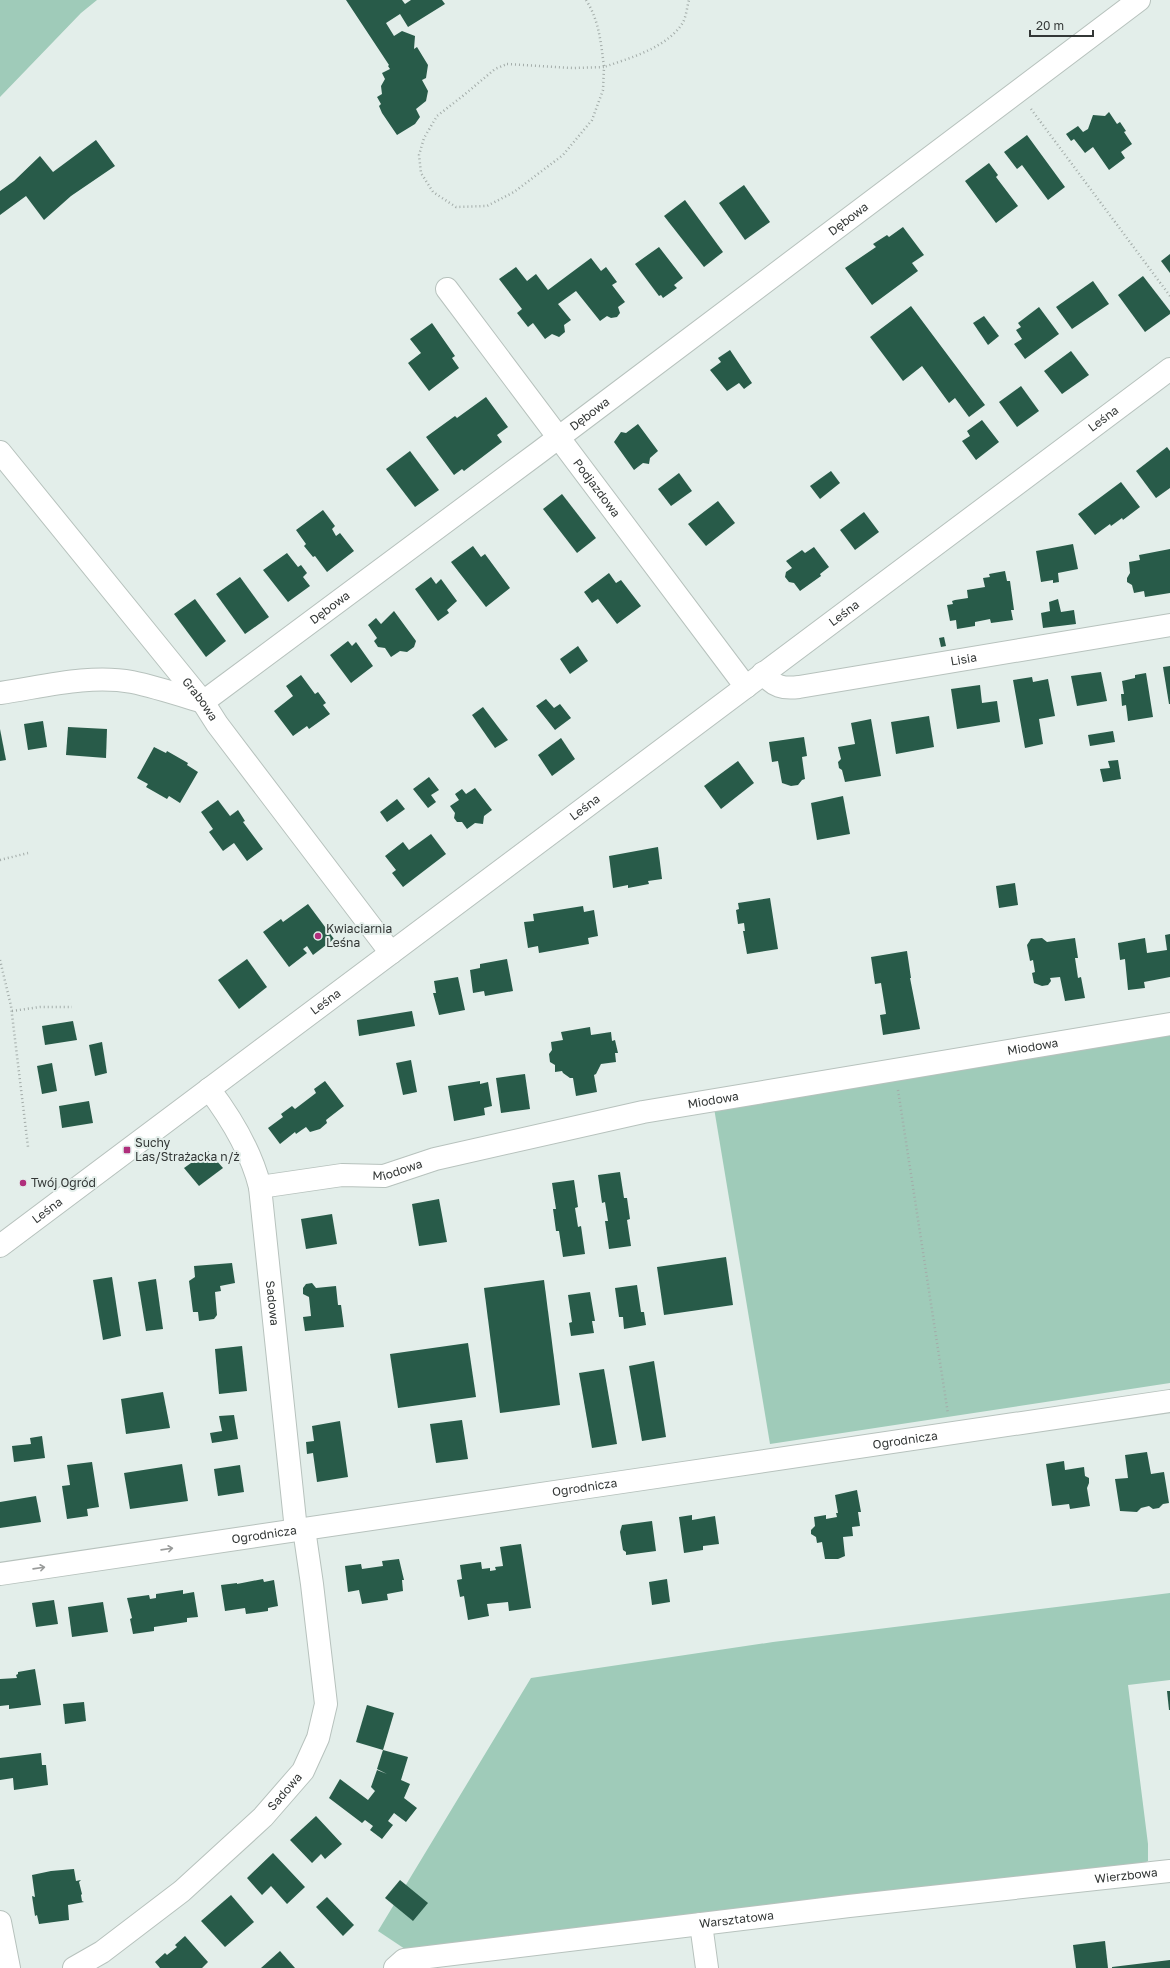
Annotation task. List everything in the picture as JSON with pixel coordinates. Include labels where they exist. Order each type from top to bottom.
[{"type":"street","name":"Dębowa","points":[[203,702],[1139,0]]},
{"type":"street","name":"Podjazdowa","points":[[447,290],[746,687]]},
{"type":"street","name":"Leśna","points":[[0,1246],[1170,369]]},
{"type":"street","name":"Grabowa","points":[[0,452],[203,702],[217,724],[390,953]]},
{"type":"street","name":"Lisia","points":[[764,674],[771,683],[780,688],[799,687],[1170,625]]},
{"type":"street","points":[[0,693],[75,682],[103,680],[131,682],[203,702]]},
{"type":"street","name":"Miodowa","points":[[260,1187],[342,1175],[384,1176],[435,1159],[644,1112],[1170,1024]]},
{"type":"street","name":"Sadowa","points":[[74,1968],[102,1952],[182,1891],[263,1817],[303,1771],[318,1738],[326,1704],[312,1584],[300,1529],[260,1187],[254,1165],[224,1108],[209,1089]]},
{"type":"street","name":"Ogrodnicza","points":[[0,1574],[1170,1401]]},
{"type":"street","name":"Wierzbowa","points":[[1082,1882],[1170,1871]]},
{"type":"street","name":"Warsztatowa","points":[[395,1968],[404,1960],[701,1924],[1082,1882]]},
{"type":"street","points":[[0,1922],[8,1968]]},
{"type":"street","points":[[701,1924],[707,1968]]},
{"type":"path","points":[[586,0],[592,10],[599,32],[604,67],[604,90],[592,120],[563,155],[514,192],[487,206],[456,207],[433,192],[421,173],[419,155],[424,138],[437,116],[495,69],[507,64],[572,68],[604,67],[638,56],[661,44],[682,24],[689,0]]},
{"type":"path","points":[[1030,109],[1170,296]]},
{"type":"path","points":[[0,860],[28,853]]},
{"type":"path","points":[[0,960],[12,1011],[28,1147]]},
{"type":"path","points":[[12,1011],[40,1007],[72,1007]]},
{"type":"path","points":[[895,1070],[951,1434]]},
{"type":"green space","points":[[0,0],[97,0],[81,13],[0,97]]},
{"type":"green space","points":[[1170,1035],[1170,1383],[770,1444],[714,1108]]},
{"type":"green space","points":[[1170,1593],[1170,1680],[1128,1685],[1148,1844],[1148,1861],[1134,1868],[405,1949],[378,1931],[531,1678],[773,1642]]},
{"type":"building","points":[[346,0],[402,0],[405,4],[411,0],[442,0],[445,4],[408,27],[400,14],[386,23],[394,36],[402,31],[415,36],[414,49],[417,47],[428,65],[426,78],[422,80],[428,91],[426,101],[416,109],[420,117],[415,124],[397,135],[382,113],[379,106],[381,104],[377,97],[382,94],[381,86],[385,79],[382,73],[390,69],[388,66],[389,65]]},
{"type":"building","points":[[1109,112],[1117,124],[1120,122],[1126,131],[1124,132],[1132,144],[1121,152],[1125,158],[1109,170],[1093,147],[1085,153],[1074,139],[1071,141],[1066,134],[1078,126],[1083,132],[1088,129],[1093,115],[1105,116]]},
{"type":"building","points":[[1027,135],[1065,187],[1048,200],[1022,165],[1017,169],[1004,152]]},
{"type":"building","points":[[96,140],[115,166],[71,196],[44,220],[26,196],[0,215],[0,191],[14,181],[40,156],[53,172]]},
{"type":"building","points":[[989,163],[998,175],[996,177],[1018,206],[996,223],[965,181]]},
{"type":"building","points":[[744,185],[770,222],[745,240],[719,203]]},
{"type":"building","points":[[685,200],[723,252],[704,267],[664,216]]},
{"type":"building","points":[[903,227],[924,255],[912,263],[918,271],[872,305],[845,268],[876,247],[873,244],[887,235],[889,237]]},
{"type":"building","points":[[659,247],[683,278],[674,285],[677,288],[663,298],[661,295],[659,296],[635,264]]},
{"type":"building","points":[[1170,254],[1170,273],[1161,261]]},
{"type":"building","points":[[591,258],[601,271],[606,267],[617,282],[612,285],[625,302],[618,307],[620,313],[617,317],[611,318],[607,316],[600,321],[576,291],[558,304],[571,320],[564,325],[565,332],[559,337],[552,334],[545,339],[533,323],[528,327],[517,313],[522,309],[499,279],[516,267],[527,281],[536,274],[548,290]]},
{"type":"building","points":[[1143,276],[1170,311],[1170,314],[1145,332],[1118,295]]},
{"type":"building","points":[[1093,281],[1109,304],[1072,329],[1056,307]]},
{"type":"building","points":[[911,306],[985,405],[969,417],[955,398],[949,403],[922,366],[903,381],[870,337]]},
{"type":"building","points":[[1039,307],[1059,334],[1025,359],[1014,344],[1022,339],[1016,330],[1021,327],[1018,323]]},
{"type":"building","points":[[984,316],[999,336],[988,345],[973,323]]},
{"type":"building","points":[[432,323],[455,356],[452,358],[459,368],[429,391],[408,363],[421,353],[410,339]]},
{"type":"building","points":[[730,350],[752,383],[744,389],[739,383],[727,391],[710,370],[721,362],[718,358]]},
{"type":"building","points":[[1071,351],[1089,375],[1062,394],[1044,371]]},
{"type":"building","points":[[1021,386],[1039,411],[1017,427],[999,402]]},
{"type":"building","points":[[486,397],[508,427],[497,435],[502,442],[464,471],[462,469],[454,475],[426,437],[455,416],[457,418]]},
{"type":"building","points":[[982,420],[999,442],[976,460],[962,441],[970,436],[967,431]]},
{"type":"building","points":[[638,424],[658,451],[650,458],[649,464],[643,463],[634,470],[614,442],[621,432],[626,433]]},
{"type":"building","points":[[1167,447],[1170,451],[1170,488],[1156,498],[1136,471]]},
{"type":"building","points":[[410,451],[439,490],[415,507],[386,469]]},
{"type":"building","points":[[831,471],[840,483],[820,499],[810,486]]},
{"type":"building","points":[[679,473],[692,491],[671,506],[658,489]]},
{"type":"building","points":[[1121,482],[1140,507],[1123,520],[1122,518],[1111,526],[1110,524],[1095,535],[1078,514]]},
{"type":"building","points":[[562,494],[596,538],[577,553],[543,509]]},
{"type":"building","points":[[718,501],[735,523],[706,546],[688,524]]},
{"type":"building","points":[[323,510],[335,526],[332,529],[336,536],[340,533],[354,551],[327,572],[315,556],[313,557],[304,546],[306,544],[296,530]]},
{"type":"building","points":[[864,512],[879,532],[855,550],[840,530]]},
{"type":"building","points":[[1073,544],[1078,569],[1058,573],[1059,582],[1053,583],[1053,580],[1041,582],[1036,551]]},
{"type":"building","points":[[473,546],[481,557],[485,554],[510,588],[486,607],[451,562]]},
{"type":"building","points":[[814,547],[829,567],[820,574],[821,576],[800,591],[794,583],[789,582],[785,577],[786,572],[792,568],[786,561],[802,550],[805,553]]},
{"type":"building","points":[[1170,549],[1170,593],[1145,597],[1144,591],[1134,593],[1132,585],[1127,582],[1127,578],[1130,573],[1129,562],[1140,560],[1139,555]]},
{"type":"building","points":[[287,553],[298,567],[301,565],[307,573],[303,577],[310,586],[288,602],[263,570]]},
{"type":"building","points":[[1005,571],[1007,581],[1010,581],[1014,610],[1011,610],[1013,620],[991,623],[990,619],[975,622],[975,626],[957,629],[956,620],[950,621],[947,605],[953,604],[952,601],[955,600],[968,598],[967,590],[985,587],[983,578],[990,577],[989,574]]},
{"type":"building","points":[[609,573],[616,583],[621,580],[641,606],[617,624],[598,599],[592,603],[584,592]]},
{"type":"building","points":[[240,577],[269,617],[245,634],[216,594]]},
{"type":"building","points":[[431,577],[436,584],[441,579],[457,601],[447,610],[449,613],[438,621],[415,589]]},
{"type":"building","points":[[195,599],[226,641],[206,657],[174,614]]},
{"type":"building","points":[[1058,599],[1061,612],[1074,610],[1076,624],[1043,628],[1041,613],[1050,611],[1049,602]]},
{"type":"building","points":[[394,611],[416,641],[414,647],[407,652],[400,651],[391,657],[385,648],[378,647],[374,641],[377,638],[368,625],[376,618],[381,624]]},
{"type":"building","points":[[944,637],[946,646],[941,647],[939,638]]},
{"type":"building","points":[[348,641],[352,646],[356,642],[373,666],[351,683],[330,655]]},
{"type":"building","points":[[578,646],[588,661],[570,674],[560,659]]},
{"type":"building","points":[[1170,666],[1170,704],[1169,704],[1163,667]]},
{"type":"building","points":[[1101,672],[1107,701],[1077,706],[1071,676]]},
{"type":"building","points":[[1146,673],[1153,717],[1128,721],[1126,705],[1122,706],[1121,694],[1124,694],[1122,681],[1135,678],[1135,675]]},
{"type":"building","points":[[301,675],[315,694],[318,692],[326,703],[323,705],[330,714],[309,729],[307,726],[293,736],[274,711],[293,696],[286,686]]},
{"type":"building","points":[[1032,677],[1033,682],[1048,679],[1055,716],[1039,719],[1043,744],[1025,748],[1013,680]]},
{"type":"building","points":[[980,685],[982,703],[997,701],[1000,722],[957,729],[951,689]]},
{"type":"building","points":[[546,699],[554,708],[560,704],[571,718],[555,730],[536,706]]},
{"type":"building","points":[[483,707],[508,740],[495,748],[472,715]]},
{"type":"building","points":[[929,716],[934,747],[896,754],[891,722]]},
{"type":"building","points":[[871,719],[881,776],[845,782],[842,770],[839,768],[838,762],[841,759],[838,747],[855,744],[851,723]]},
{"type":"building","points":[[43,721],[47,747],[28,750],[24,724]]},
{"type":"building","points":[[68,727],[107,729],[106,758],[66,755]]},
{"type":"building","points":[[0,729],[6,760],[0,761]]},
{"type":"building","points":[[1113,731],[1115,742],[1090,746],[1088,735]]},
{"type":"building","points":[[804,737],[807,756],[802,757],[805,779],[798,785],[791,786],[782,783],[778,761],[772,762],[769,742]]},
{"type":"building","points":[[561,738],[575,759],[552,776],[538,755]]},
{"type":"building","points":[[154,747],[166,753],[167,751],[188,763],[187,765],[198,772],[180,803],[169,796],[167,799],[146,787],[148,784],[137,778]]},
{"type":"building","points":[[1118,760],[1121,779],[1103,782],[1100,769],[1110,768],[1108,761]]},
{"type":"building","points":[[738,761],[754,783],[721,809],[704,786]]},
{"type":"building","points":[[429,777],[439,790],[431,795],[436,802],[428,808],[413,789]]},
{"type":"building","points":[[475,788],[492,810],[484,816],[483,824],[475,823],[467,829],[462,822],[457,822],[454,818],[455,813],[450,806],[459,800],[455,794],[462,789],[466,794]]},
{"type":"building","points":[[843,796],[850,834],[817,840],[811,803]]},
{"type":"building","points":[[397,799],[405,809],[387,822],[380,812]]},
{"type":"building","points":[[218,800],[230,816],[238,810],[245,821],[243,822],[263,849],[247,861],[234,843],[223,851],[209,832],[213,829],[201,812]]},
{"type":"building","points":[[431,834],[446,854],[403,887],[392,873],[396,870],[385,856],[403,842],[409,850]]},
{"type":"building","points":[[658,847],[662,879],[648,881],[649,884],[628,888],[628,885],[613,888],[609,856]]},
{"type":"building","points":[[1015,883],[1018,905],[999,908],[996,886]]},
{"type":"building","points":[[770,898],[778,949],[747,954],[743,931],[745,931],[744,923],[738,924],[736,910],[739,909],[738,903]]},
{"type":"building","points":[[308,904],[334,939],[313,955],[307,946],[303,949],[307,953],[289,967],[263,932],[281,919],[283,922]]},
{"type":"building","points":[[583,906],[584,912],[594,910],[598,936],[588,938],[589,944],[539,953],[538,946],[528,948],[524,922],[534,921],[533,914]]},
{"type":"building","points":[[1170,934],[1170,977],[1144,982],[1145,988],[1128,990],[1125,959],[1120,960],[1118,943],[1145,938],[1147,953],[1167,950],[1165,935]]},
{"type":"building","points":[[1042,938],[1047,942],[1075,938],[1078,958],[1075,958],[1078,978],[1081,977],[1085,998],[1065,1001],[1060,977],[1050,978],[1051,981],[1048,985],[1042,986],[1034,983],[1032,973],[1035,972],[1033,960],[1030,961],[1027,945],[1031,939]]},
{"type":"building","points":[[907,951],[910,978],[920,1029],[883,1035],[880,1015],[886,1014],[881,983],[875,984],[871,957]]},
{"type":"building","points":[[247,959],[267,987],[239,1009],[218,980]]},
{"type":"building","points":[[507,959],[513,991],[485,996],[484,991],[473,993],[470,970],[480,968],[480,964]]},
{"type":"building","points":[[458,977],[465,1010],[439,1015],[433,993],[436,993],[434,981]]},
{"type":"building","points":[[412,1011],[415,1026],[359,1036],[357,1020]]},
{"type":"building","points":[[73,1021],[77,1040],[45,1045],[42,1026]]},
{"type":"building","points":[[590,1027],[591,1035],[611,1032],[612,1041],[615,1040],[618,1053],[615,1053],[616,1062],[601,1064],[594,1075],[597,1092],[576,1096],[573,1078],[570,1078],[562,1071],[555,1072],[555,1065],[550,1062],[549,1054],[552,1050],[551,1042],[563,1040],[561,1032]]},
{"type":"building","points":[[102,1042],[107,1073],[95,1076],[89,1045]]},
{"type":"building","points":[[411,1060],[417,1092],[403,1095],[396,1063]]},
{"type":"building","points":[[52,1063],[57,1091],[42,1094],[37,1066]]},
{"type":"building","points":[[525,1074],[530,1109],[501,1113],[496,1078]]},
{"type":"building","points":[[325,1081],[344,1106],[326,1120],[327,1123],[320,1129],[310,1132],[306,1127],[296,1134],[295,1132],[280,1144],[268,1128],[283,1117],[281,1114],[292,1106],[295,1109],[316,1093],[314,1089]]},
{"type":"building","points":[[480,1081],[480,1084],[488,1082],[492,1106],[484,1108],[485,1115],[454,1121],[448,1086]]},
{"type":"building","points":[[89,1101],[93,1123],[62,1128],[59,1106]]},
{"type":"building","points":[[208,1151],[223,1168],[199,1186],[184,1168]]},
{"type":"building","points":[[620,1172],[624,1198],[627,1198],[630,1219],[627,1220],[631,1246],[609,1249],[605,1221],[608,1221],[605,1202],[602,1203],[598,1175]]},
{"type":"building","points":[[574,1180],[578,1207],[575,1208],[578,1227],[581,1226],[585,1254],[563,1257],[559,1231],[556,1231],[553,1209],[556,1209],[552,1183]]},
{"type":"building","points":[[439,1199],[447,1242],[419,1246],[412,1204]]},
{"type":"building","points":[[332,1214],[337,1244],[306,1249],[301,1219]]},
{"type":"building","points":[[726,1257],[733,1305],[664,1315],[657,1267]]},
{"type":"building","points":[[232,1263],[235,1283],[220,1286],[221,1291],[215,1292],[217,1315],[214,1319],[199,1321],[198,1312],[193,1312],[189,1281],[195,1277],[194,1266]]},
{"type":"building","points":[[112,1277],[121,1336],[103,1340],[93,1280]]},
{"type":"building","points":[[156,1279],[163,1329],[146,1331],[138,1282]]},
{"type":"building","points":[[544,1280],[560,1405],[500,1413],[484,1288]]},
{"type":"building","points":[[312,1283],[316,1288],[336,1286],[338,1305],[341,1305],[344,1327],[305,1331],[303,1317],[311,1316],[309,1297],[303,1294],[303,1288],[306,1284]]},
{"type":"building","points":[[637,1285],[641,1312],[644,1312],[646,1325],[624,1329],[623,1317],[619,1317],[615,1288]]},
{"type":"building","points":[[590,1292],[595,1321],[592,1321],[594,1333],[571,1336],[569,1323],[572,1322],[568,1295]]},
{"type":"building","points":[[468,1343],[476,1397],[398,1408],[390,1354]]},
{"type":"building","points":[[242,1346],[247,1391],[219,1394],[215,1349]]},
{"type":"building","points":[[654,1361],[666,1437],[642,1441],[629,1366]]},
{"type":"building","points":[[604,1369],[617,1444],[592,1448],[579,1373]]},
{"type":"building","points":[[163,1392],[170,1428],[126,1434],[121,1399]]},
{"type":"building","points":[[234,1415],[238,1439],[212,1443],[210,1433],[222,1431],[219,1416]]},
{"type":"building","points":[[462,1420],[468,1459],[436,1463],[430,1424]]},
{"type":"building","points":[[340,1421],[348,1477],[317,1482],[313,1453],[307,1454],[306,1442],[314,1441],[312,1426]]},
{"type":"building","points":[[42,1436],[45,1458],[14,1462],[12,1446],[31,1444],[30,1438]]},
{"type":"building","points":[[1147,1452],[1151,1474],[1164,1472],[1169,1503],[1163,1504],[1159,1508],[1153,1509],[1149,1506],[1141,1508],[1137,1512],[1120,1511],[1115,1479],[1128,1478],[1125,1455]]},
{"type":"building","points":[[1064,1461],[1065,1470],[1084,1467],[1085,1476],[1089,1478],[1087,1488],[1090,1506],[1070,1509],[1069,1504],[1052,1506],[1046,1464]]},
{"type":"building","points":[[92,1462],[99,1507],[87,1509],[88,1516],[67,1519],[62,1486],[70,1485],[67,1465]]},
{"type":"building","points":[[182,1464],[188,1501],[130,1509],[124,1473]]},
{"type":"building","points":[[240,1465],[244,1492],[218,1496],[214,1469]]},
{"type":"building","points":[[857,1490],[861,1512],[858,1512],[860,1526],[852,1527],[853,1536],[843,1537],[845,1556],[838,1559],[825,1559],[822,1542],[817,1543],[816,1537],[811,1534],[811,1530],[815,1526],[814,1517],[826,1515],[826,1519],[837,1517],[836,1513],[838,1513],[835,1495]]},
{"type":"building","points":[[36,1496],[41,1522],[0,1528],[0,1502]]},
{"type":"building","points":[[692,1515],[692,1520],[715,1516],[719,1544],[703,1546],[703,1550],[684,1553],[679,1517]]},
{"type":"building","points":[[652,1521],[656,1551],[626,1555],[626,1552],[623,1550],[620,1532],[622,1525]]},
{"type":"building","points":[[521,1544],[531,1608],[509,1611],[508,1602],[487,1604],[489,1616],[468,1620],[464,1596],[460,1597],[457,1580],[462,1579],[460,1565],[481,1562],[482,1569],[490,1568],[490,1571],[496,1570],[495,1567],[503,1566],[500,1547]]},
{"type":"building","points":[[399,1559],[404,1580],[402,1580],[403,1591],[387,1594],[388,1600],[362,1604],[359,1590],[348,1592],[345,1566],[361,1564],[362,1569],[383,1566],[382,1561]]},
{"type":"building","points":[[263,1579],[264,1582],[274,1580],[278,1606],[268,1608],[268,1611],[246,1614],[245,1608],[225,1611],[221,1585],[237,1584]]},
{"type":"building","points":[[667,1579],[670,1602],[652,1605],[649,1582]]},
{"type":"building","points":[[183,1590],[183,1594],[194,1592],[198,1617],[187,1618],[187,1622],[154,1627],[154,1631],[133,1634],[130,1619],[132,1618],[127,1598],[149,1595],[150,1599],[156,1598],[156,1594]]},
{"type":"building","points":[[54,1600],[58,1624],[36,1627],[32,1603]]},
{"type":"building","points":[[103,1602],[108,1632],[72,1637],[68,1607]]},
{"type":"building","points":[[35,1669],[41,1705],[9,1709],[9,1705],[0,1706],[0,1679],[17,1678],[16,1675],[18,1672]]},
{"type":"building","points":[[1167,1691],[1170,1691],[1170,1710],[1169,1710]]},
{"type":"building","points":[[84,1702],[86,1721],[65,1724],[63,1704]]},
{"type":"building","points":[[367,1705],[394,1713],[383,1750],[356,1742]]},
{"type":"building","points":[[383,1750],[408,1757],[401,1780],[410,1784],[404,1798],[417,1808],[406,1822],[394,1813],[388,1821],[393,1825],[382,1839],[370,1830],[373,1826],[365,1820],[362,1823],[329,1798],[340,1779],[368,1800],[375,1791],[371,1787],[377,1770],[387,1774],[377,1769]]},
{"type":"building","points":[[41,1753],[42,1765],[46,1765],[48,1785],[14,1790],[13,1778],[0,1780],[0,1758]]},
{"type":"building","points":[[316,1816],[342,1844],[325,1859],[321,1854],[312,1863],[290,1840]]},
{"type":"building","points":[[273,1853],[305,1887],[287,1904],[271,1886],[262,1895],[247,1878]]},
{"type":"building","points":[[74,1869],[76,1881],[81,1880],[79,1882],[82,1901],[84,1902],[68,1905],[69,1920],[39,1924],[37,1915],[35,1916],[32,1896],[35,1897],[32,1875],[51,1871]]},
{"type":"building","points":[[400,1880],[428,1903],[413,1921],[385,1898]]},
{"type":"building","points":[[231,1895],[254,1922],[225,1947],[201,1921]]},
{"type":"building","points":[[327,1897],[354,1925],[343,1936],[316,1907]]},
{"type":"building","points":[[185,1936],[208,1962],[202,1968],[160,1968],[155,1962],[165,1953],[167,1955],[177,1947],[175,1945]]},
{"type":"building","points":[[1105,1941],[1108,1968],[1076,1968],[1073,1945]]},
{"type":"building","points":[[280,1951],[295,1968],[261,1968]]},
{"type":"building","points":[[1170,1960],[1170,1968],[1112,1968],[1112,1967]]},
{"type":"place","name":"Kwiaciarnia Leśna","points":[[318,936]]},
{"type":"place","name":"Suchy Las/Strażacka n/ż","points":[[127,1150]]},
{"type":"place","name":"Twój Ogród","points":[[23,1183]]}]
